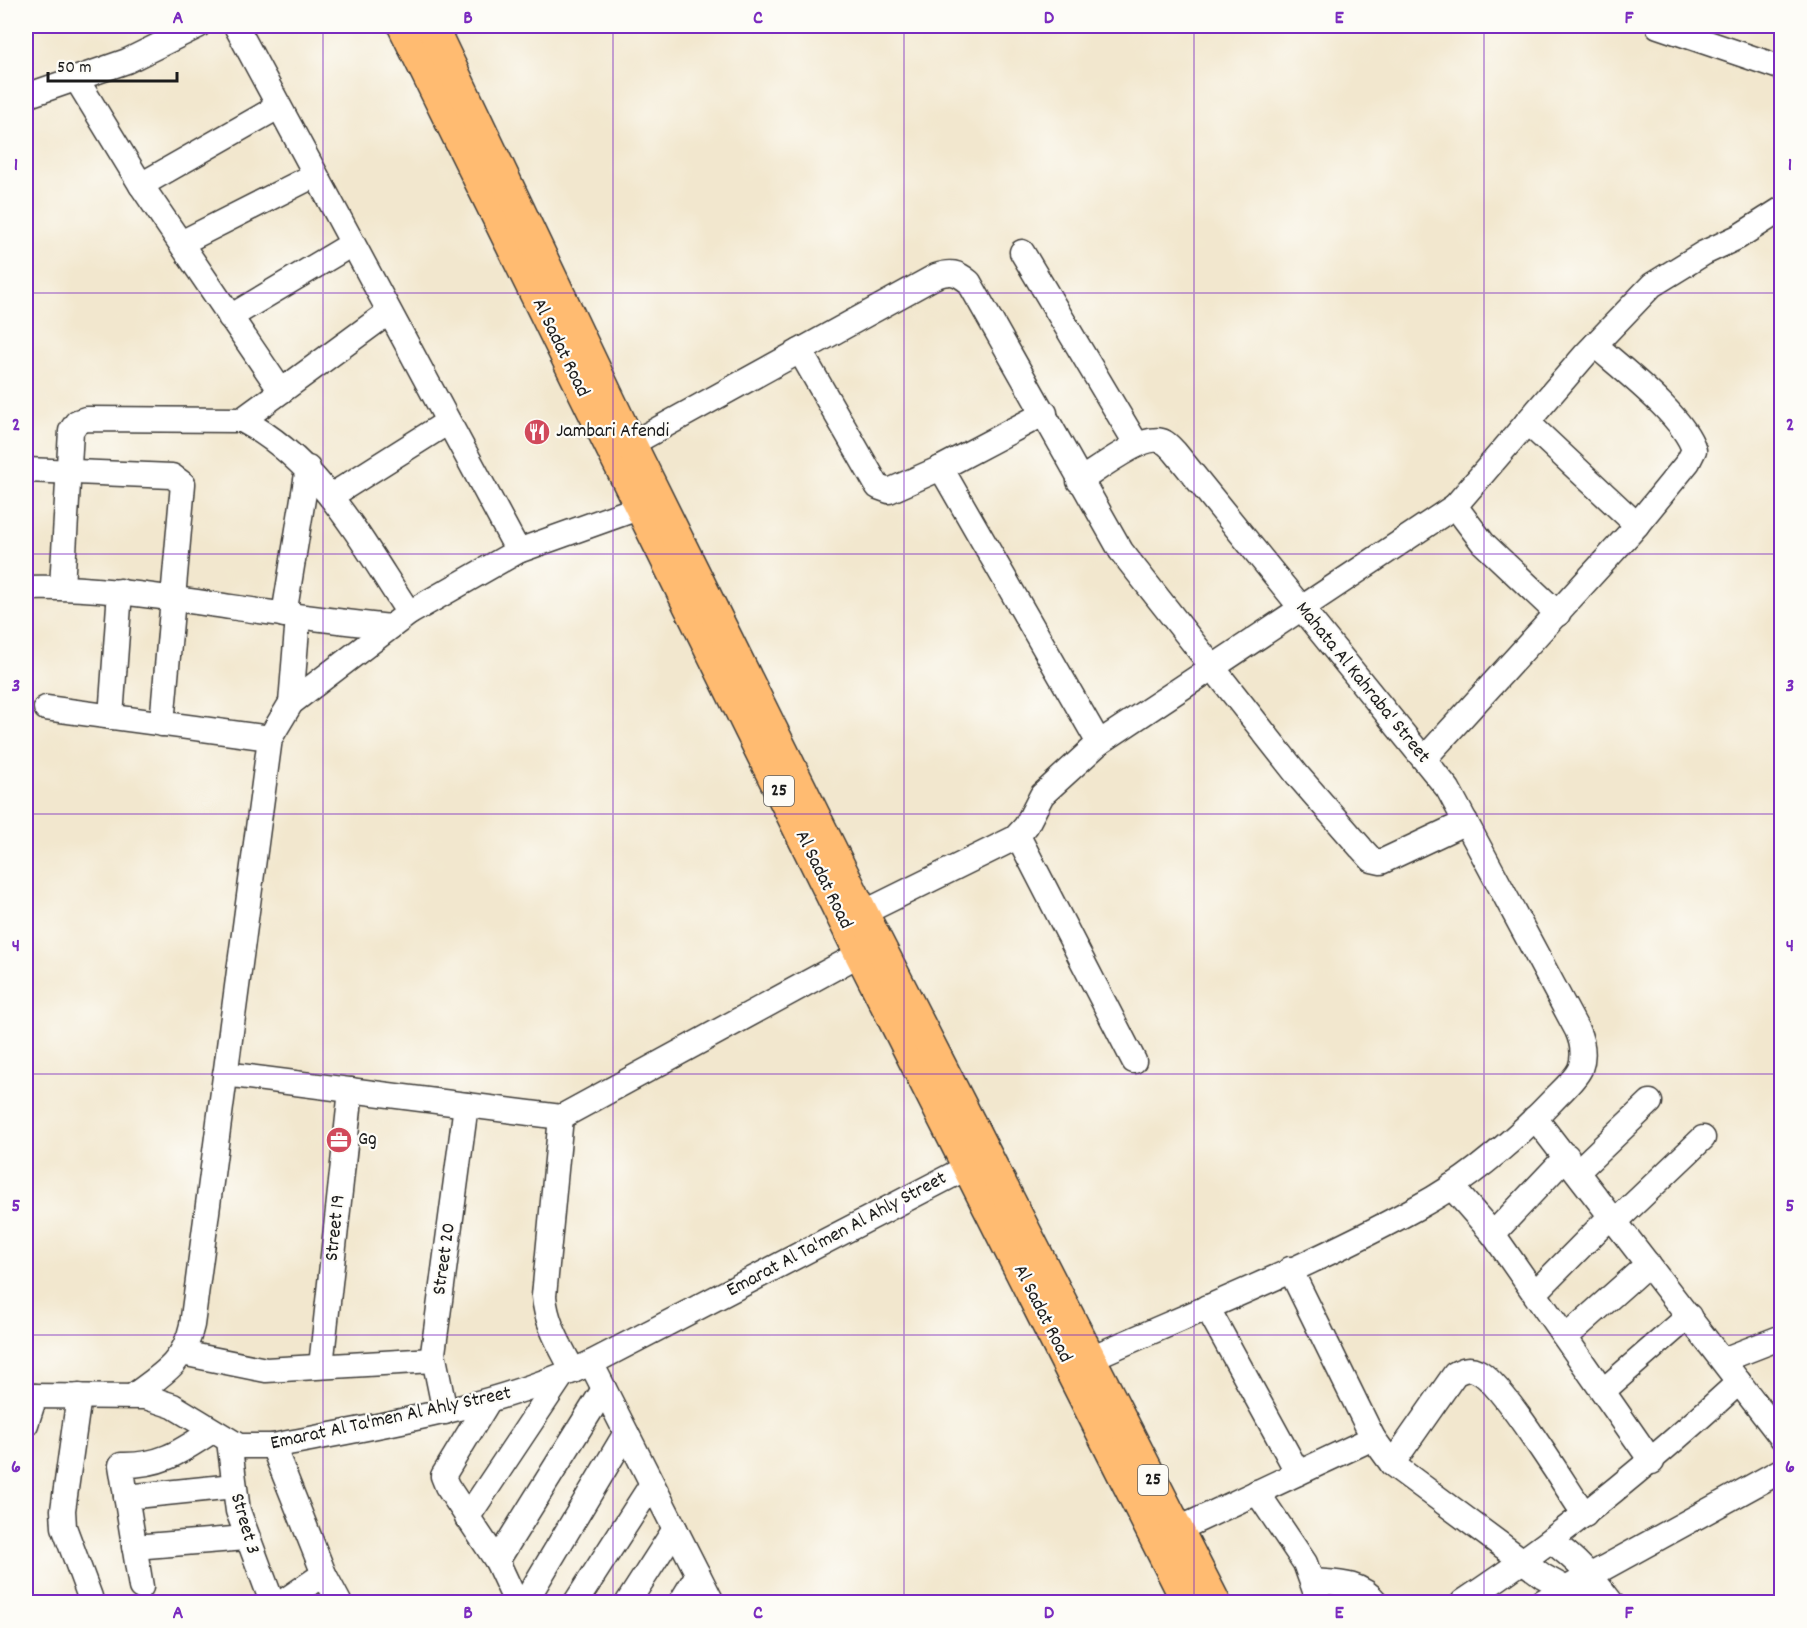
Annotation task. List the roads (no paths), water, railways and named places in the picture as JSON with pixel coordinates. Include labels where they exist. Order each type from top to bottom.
[{"type":"main road","name":"Al Sadat Road","points":[[403,26],[638,508],[731,668],[863,913],[1215,1602]]},
{"type":"main road","name":"Al Sadat Road","points":[[432,26],[632,444],[860,954],[1187,1602]]},
{"type":"street","points":[[26,96],[77,80],[157,48],[198,26]]},
{"type":"street","points":[[236,26],[518,551]]},
{"type":"street","points":[[1658,26],[1782,68]]},
{"type":"street","points":[[77,80],[141,185],[281,391]]},
{"type":"street","points":[[141,185],[278,107]]},
{"type":"street","points":[[181,243],[315,175]]},
{"type":"street","points":[[863,913],[1018,836],[1042,795],[1099,743],[1300,607],[1455,506],[1595,345],[1652,285],[1704,253],[1738,237],[1782,209]]},
{"type":"street","points":[[230,317],[352,244]]},
{"type":"street","points":[[1022,252],[1137,445]]},
{"type":"street","points":[[632,444],[936,276],[950,272],[959,274],[969,282],[1045,413],[1079,481],[1121,551],[1299,777],[1372,860],[1381,862],[1409,851],[1466,822]]},
{"type":"street","points":[[242,420],[389,312]]},
{"type":"street","points":[[1425,758],[1637,525],[1688,462],[1694,450],[1691,441],[1666,410],[1595,345]]},
{"type":"street","points":[[800,351],[878,487],[889,491],[941,468],[1045,413]]},
{"type":"street","points":[[62,587],[71,472],[71,431],[77,422],[86,419],[242,420],[267,433],[308,468],[331,496],[399,620]]},
{"type":"street","points":[[331,496],[448,422]]},
{"type":"street","points":[[1527,422],[1637,525]]},
{"type":"street","name":"Mahata Al Kahraba' Street","points":[[1079,481],[1137,445],[1152,439],[1164,442],[1425,758],[1448,789],[1582,1040],[1583,1056],[1579,1071],[1535,1119],[1495,1154],[1418,1207],[1290,1269],[1091,1358]]},
{"type":"street","points":[[291,703],[291,616],[308,468]]},
{"type":"street","points":[[941,468],[1099,743]]},
{"type":"street","points":[[26,470],[172,476],[183,484],[162,724]]},
{"type":"street","points":[[1455,506],[1483,543],[1558,614]]},
{"type":"street","points":[[133,1396],[175,1365],[192,1325],[270,738],[291,703],[399,620],[518,551],[638,508]]},
{"type":"street","points":[[26,588],[62,587],[120,591],[291,616],[399,620]]},
{"type":"street","points":[[111,717],[120,591]]},
{"type":"street","points":[[46,708],[270,738]]},
{"type":"street","points":[[1018,836],[1134,1061]]},
{"type":"street","points":[[225,1074],[561,1117],[860,954]]},
{"type":"street","name":"Street 19","points":[[321,1366],[351,1090]]},
{"type":"street","points":[[1493,1234],[1572,1164],[1650,1102]]},
{"type":"street","name":"Street 20","points":[[445,1412],[433,1360],[465,1105]]},
{"type":"street","points":[[561,1117],[544,1296],[545,1312],[550,1326],[575,1371],[604,1389],[712,1602]]},
{"type":"street","points":[[1535,1119],[1614,1218],[1782,1438]]},
{"type":"street","points":[[1535,1293],[1703,1138]]},
{"type":"street","name":"Emarat Al Ta'men Al Ahly Street","points":[[30,1396],[133,1396],[162,1401],[221,1436],[247,1448],[273,1446],[488,1402],[575,1371],[968,1167]]},
{"type":"street","points":[[1451,1186],[1493,1234],[1652,1462]]},
{"type":"street","points":[[1566,1337],[1648,1264]]},
{"type":"street","points":[[1290,1269],[1373,1438],[1392,1464],[1524,1561],[1567,1590],[1590,1602]]},
{"type":"street","points":[[1207,1307],[1298,1473]]},
{"type":"street","points":[[1603,1391],[1689,1316]]},
{"type":"street","points":[[1723,1360],[1782,1337]]},
{"type":"street","points":[[182,1353],[266,1370],[433,1360]]},
{"type":"street","points":[[1392,1464],[1455,1374],[1464,1369],[1477,1371],[1501,1392],[1585,1515]]},
{"type":"street","points":[[467,1518],[575,1371]]},
{"type":"street","points":[[1463,1602],[1551,1541],[1652,1462],[1739,1382]]},
{"type":"street","points":[[497,1561],[604,1389]]},
{"type":"street","points":[[26,1424],[30,1396]]},
{"type":"street","points":[[79,1396],[63,1519],[90,1598]]},
{"type":"street","points":[[488,1402],[444,1471],[444,1481],[497,1561],[516,1602]]},
{"type":"street","points":[[525,1602],[626,1433]]},
{"type":"street","points":[[141,1587],[121,1465],[147,1465],[221,1436]]},
{"type":"street","name":"Street 3","points":[[221,1436],[246,1538],[272,1602]]},
{"type":"street","points":[[1179,1529],[1373,1438]]},
{"type":"street","points":[[273,1446],[324,1574],[339,1602]]},
{"type":"street","points":[[1542,1602],[1782,1470]]},
{"type":"street","points":[[576,1602],[652,1484]]},
{"type":"street","points":[[126,1497],[234,1486]]},
{"type":"street","points":[[1257,1492],[1305,1563],[1315,1592],[1348,1584],[1360,1588],[1376,1602]]},
{"type":"street","points":[[628,1602],[675,1529]]},
{"type":"street","points":[[134,1547],[246,1538]]},
{"type":"street","points":[[1551,1541],[1572,1556],[1611,1602]]},
{"type":"street","points":[[283,1602],[324,1574]]},
{"type":"street","points":[[681,1602],[698,1574]]},
{"type":"place","name":"Jambari Afendi","points":[[537,432]]},
{"type":"place","name":"Gg","points":[[339,1140]]}]
